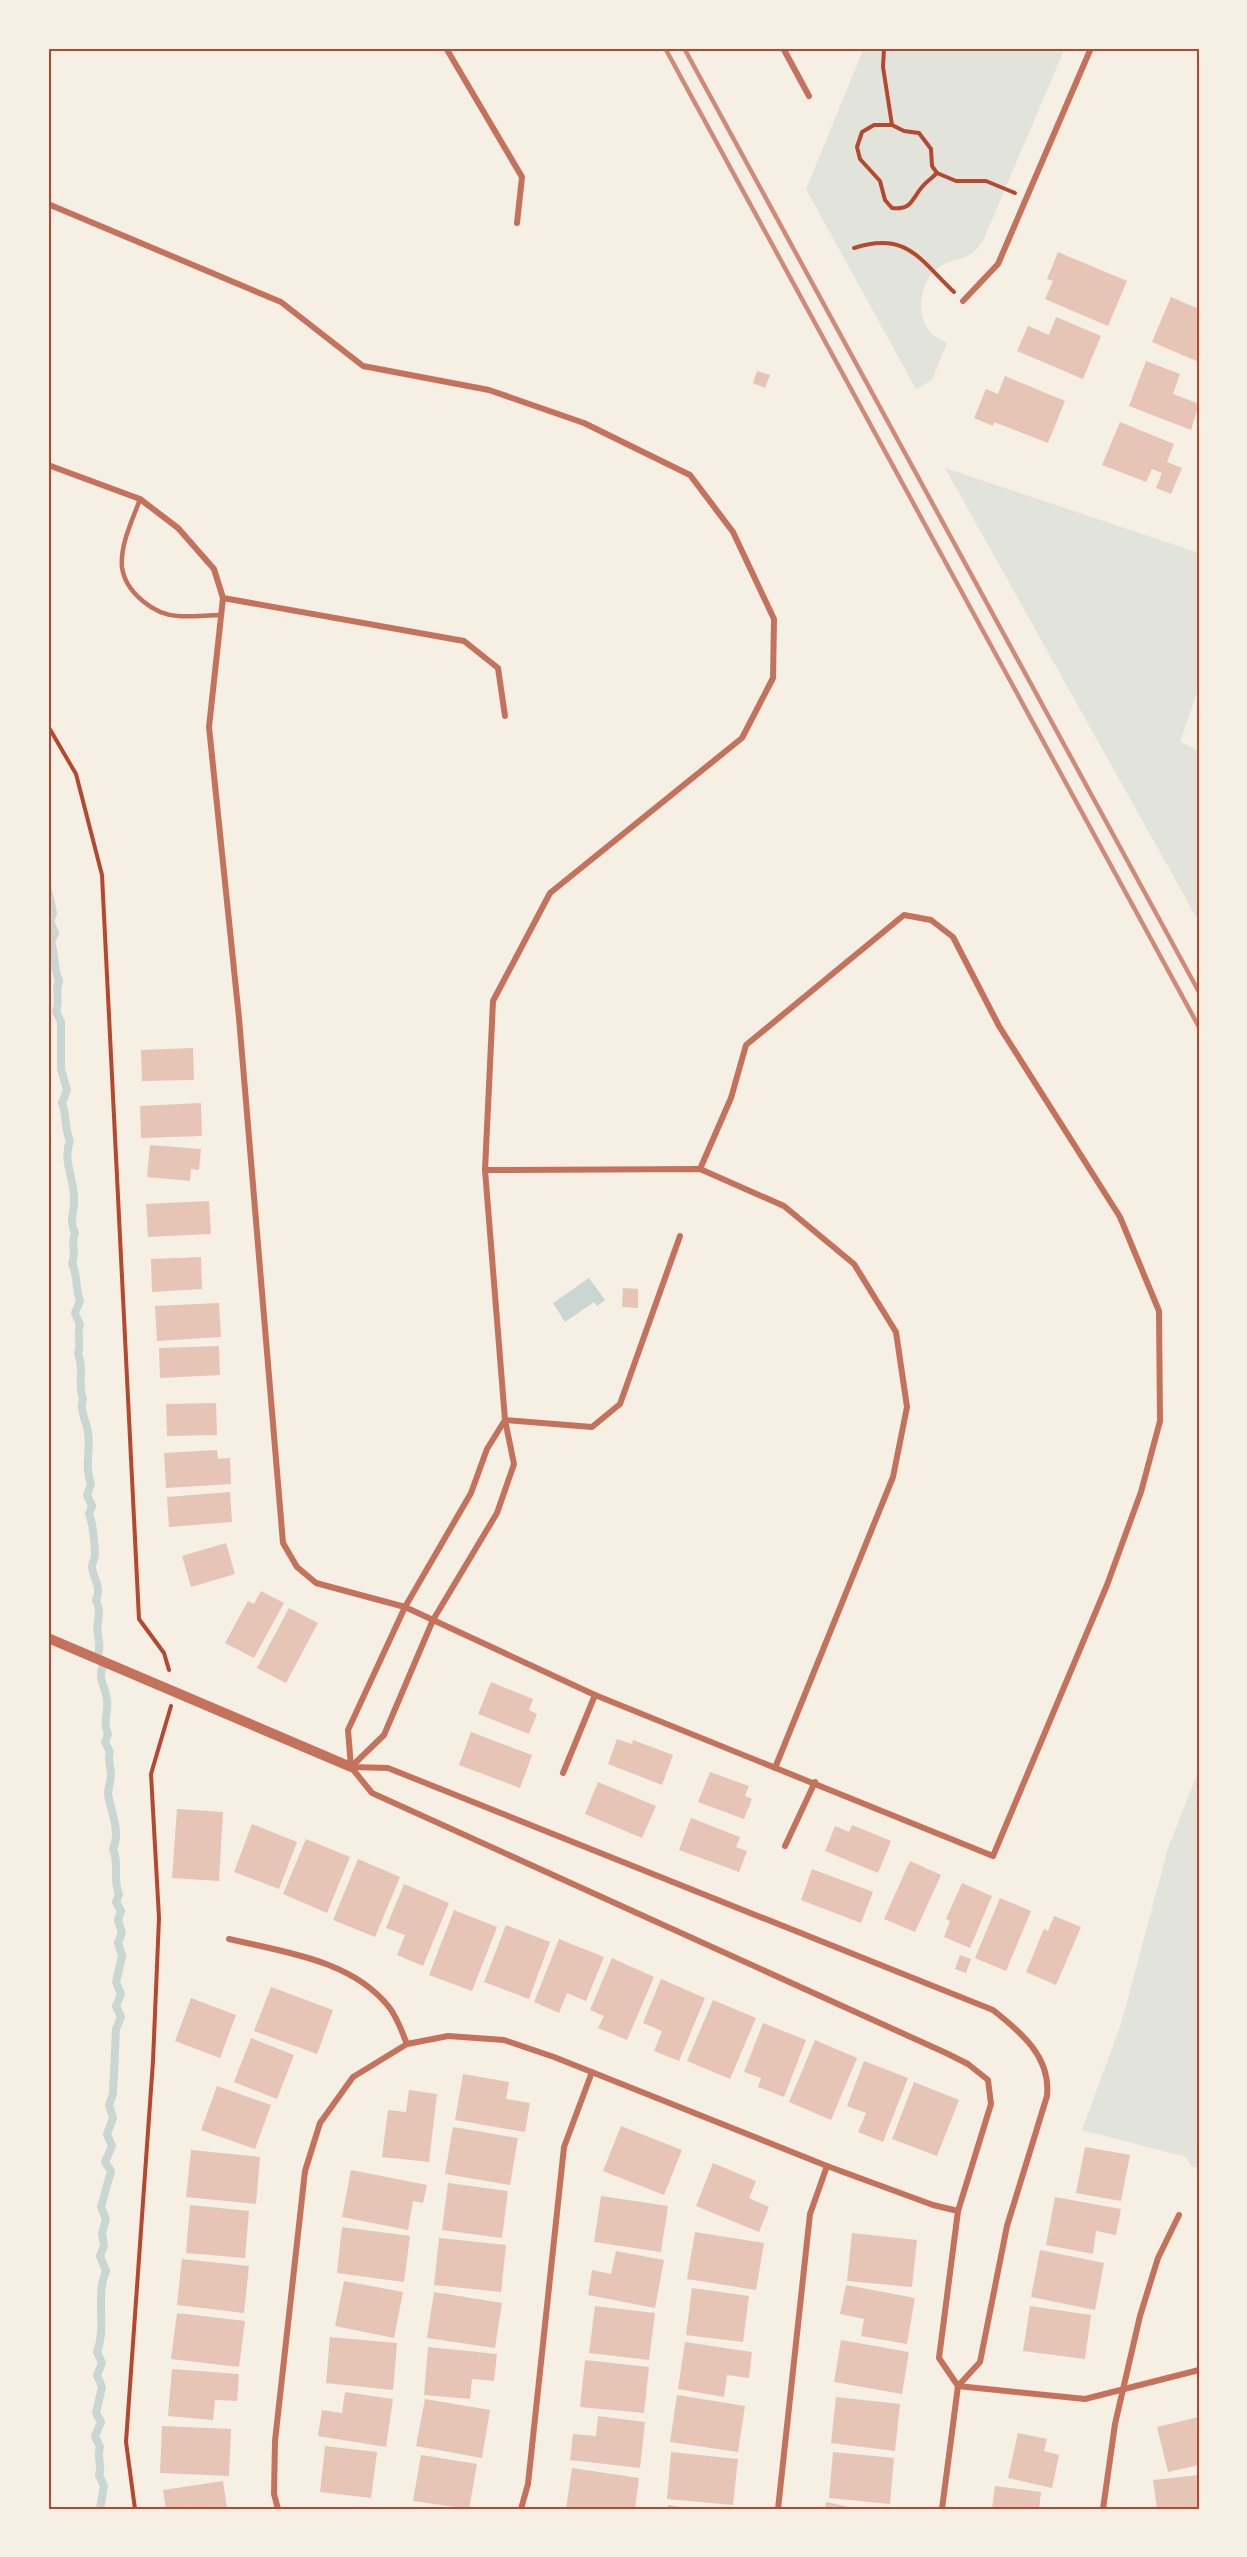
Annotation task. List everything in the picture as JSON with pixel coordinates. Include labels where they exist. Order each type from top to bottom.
[{"type":"street","points":[[446,48],[522,177],[517,222]]},
{"type":"street","points":[[783,48],[808,96]]},
{"type":"street","points":[[963,301],[998,264],[1091,48]]},
{"type":"street","points":[[48,204],[281,302],[363,366],[489,390],[584,423],[690,475],[733,532],[774,619],[773,678],[742,738],[550,893],[493,1001],[485,1170],[505,1420],[514,1464],[497,1514],[433,1620],[384,1735],[351,1767]]},
{"type":"street","points":[[48,465],[140,498],[178,528],[214,569],[223,598],[208,727],[239,1018],[283,1543],[297,1567],[316,1583],[405,1607],[595,1695],[815,1782],[993,1856],[1107,1585],[1141,1492],[1160,1421],[1159,1311],[1120,1217],[999,1026],[953,937],[931,920],[904,915],[746,1045],[731,1098],[700,1170]]},
{"type":"street","points":[[223,598],[464,641],[498,668],[505,716]]},
{"type":"street","points":[[485,1170],[700,1170],[784,1206],[854,1264],[896,1332],[907,1407],[893,1477],[775,1768]]},
{"type":"street","points":[[505,1420],[592,1426],[620,1404],[680,1236]]},
{"type":"street","points":[[505,1420],[487,1449],[471,1493],[405,1607],[348,1730],[351,1767],[372,1793],[968,2064],[988,2080],[991,2104],[958,2211],[939,2358],[958,2386],[1085,2399],[1199,2370]]},
{"type":"street","points":[[48,1638],[176,1690],[211,1708],[351,1767],[388,1768],[993,2010],[1017,2029],[1042,2060],[1048,2079],[1047,2096],[1007,2226],[980,2362],[958,2386],[942,2509]]},
{"type":"street","points":[[563,1773],[595,1695]]},
{"type":"street","points":[[785,1846],[815,1782]]},
{"type":"street","points":[[229,1939],[308,1957],[373,1989],[391,2009],[407,2044]]},
{"type":"street","points":[[278,2509],[274,2494],[275,2441],[305,2171],[320,2123],[354,2077],[407,2044],[448,2036],[504,2040],[592,2072],[827,2166],[933,2205],[958,2211]]},
{"type":"street","points":[[521,2509],[528,2484],[564,2147],[592,2072]]},
{"type":"street","points":[[778,2509],[810,2214],[827,2166]]},
{"type":"street","points":[[1103,2509],[1115,2424],[1140,2316],[1158,2258],[1179,2215]]},
{"type":"lane","points":[[140,498],[126,540],[122,567],[128,584],[143,602],[176,616],[221,615]]},
{"type":"path","points":[[884,48],[891,124]]},
{"type":"path","points":[[937,173],[921,188],[913,204],[903,209],[892,208],[885,200],[880,181],[860,159],[857,147],[862,132],[874,125],[891,124],[904,131],[919,133],[931,149],[932,166],[937,173],[956,181],[986,182],[1027,198]]},
{"type":"path","points":[[854,248],[874,242],[895,244],[914,251],[963,301]]},
{"type":"path","points":[[48,726],[76,774],[102,875],[139,1619],[164,1653],[176,1690],[151,1774],[159,1918],[152,2073],[126,2442],[135,2509]]},
{"type":"shaded area","points":[[864,48],[1065,48],[983,241],[968,256],[941,266],[928,279],[924,288],[922,316],[933,334],[947,343],[932,380],[916,389],[806,189]]},
{"type":"shaded area","points":[[945,468],[1199,553],[1199,687],[1180,742],[1199,751],[1199,922]]},
{"type":"shaded area","points":[[589,1278],[605,1300],[597,1306],[594,1302],[565,1322],[553,1303]]},
{"type":"shaded area","points":[[1199,1770],[1199,2169],[1191,2166],[1186,2157],[1082,2130],[1121,2024],[1168,1848]]},
{"type":"building","points":[[1058,252],[1127,281],[1108,326],[1045,299],[1053,281],[1047,279]]},
{"type":"building","points":[[1171,297],[1199,309],[1199,362],[1152,342]]},
{"type":"building","points":[[1056,317],[1101,336],[1083,379],[1017,351],[1028,326],[1049,335]]},
{"type":"building","points":[[1146,361],[1180,374],[1173,394],[1199,404],[1191,430],[1129,406]]},
{"type":"building","points":[[757,371],[770,375],[765,388],[753,383]]},
{"type":"building","points":[[1005,376],[1065,401],[1048,443],[994,422],[993,426],[974,418],[986,389],[998,394]]},
{"type":"building","points":[[1120,422],[1174,444],[1167,462],[1182,468],[1171,494],[1156,488],[1162,473],[1152,469],[1146,482],[1102,465]]},
{"type":"building","points":[[193,1048],[194,1080],[142,1081],[141,1050]]},
{"type":"building","points":[[201,1103],[202,1136],[141,1138],[140,1106]]},
{"type":"building","points":[[150,1145],[201,1149],[199,1170],[191,1169],[190,1181],[147,1177]]},
{"type":"building","points":[[209,1201],[211,1234],[148,1237],[146,1204]]},
{"type":"building","points":[[201,1257],[202,1289],[152,1292],[151,1259]]},
{"type":"building","points":[[623,1288],[638,1289],[638,1308],[622,1307]]},
{"type":"building","points":[[219,1303],[221,1337],[157,1341],[155,1306]]},
{"type":"building","points":[[219,1346],[220,1375],[160,1378],[159,1348]]},
{"type":"building","points":[[216,1403],[217,1435],[167,1436],[166,1404]]},
{"type":"building","points":[[217,1450],[218,1459],[230,1458],[231,1484],[166,1488],[164,1453]]},
{"type":"building","points":[[230,1492],[232,1522],[169,1527],[167,1497]]},
{"type":"building","points":[[226,1543],[235,1574],[191,1587],[182,1556]]},
{"type":"building","points":[[261,1591],[284,1603],[254,1658],[225,1643],[248,1601],[254,1604]]},
{"type":"building","points":[[289,1608],[318,1623],[286,1683],[257,1668]]},
{"type":"building","points":[[491,1682],[533,1699],[529,1710],[537,1714],[529,1734],[478,1714]]},
{"type":"building","points":[[471,1732],[532,1755],[520,1788],[459,1765]]},
{"type":"building","points":[[617,1739],[632,1744],[633,1740],[673,1755],[662,1785],[608,1764]]},
{"type":"building","points":[[710,1772],[749,1786],[745,1796],[752,1799],[744,1819],[698,1802]]},
{"type":"building","points":[[598,1782],[656,1806],[642,1838],[585,1814]]},
{"type":"building","points":[[177,1809],[223,1812],[219,1881],[172,1878]]},
{"type":"building","points":[[691,1818],[740,1837],[736,1847],[747,1851],[739,1872],[679,1850]]},
{"type":"building","points":[[252,1824],[297,1842],[279,1889],[234,1872]]},
{"type":"building","points":[[852,1825],[891,1841],[878,1873],[825,1851],[835,1826],[849,1832]]},
{"type":"building","points":[[306,1839],[350,1857],[327,1913],[283,1894]]},
{"type":"building","points":[[358,1859],[400,1877],[375,1937],[333,1920]]},
{"type":"building","points":[[910,1861],[941,1875],[915,1932],[884,1919]]},
{"type":"building","points":[[812,1869],[873,1892],[861,1923],[801,1900]]},
{"type":"building","points":[[962,1883],[992,1896],[970,1948],[944,1937],[950,1921],[946,1919]]},
{"type":"building","points":[[404,1884],[449,1903],[423,1966],[397,1955],[405,1935],[386,1928]]},
{"type":"building","points":[[1000,1898],[1031,1911],[1006,1971],[975,1958]]},
{"type":"building","points":[[454,1910],[497,1927],[472,1991],[429,1975]]},
{"type":"building","points":[[1054,1916],[1081,1927],[1056,1985],[1026,1972],[1044,1929],[1048,1931]]},
{"type":"building","points":[[506,1925],[550,1942],[529,1999],[484,1982]]},
{"type":"building","points":[[559,1939],[604,1957],[586,2001],[567,1993],[559,2013],[534,2002]]},
{"type":"building","points":[[960,1955],[971,1959],[966,1973],[955,1969]]},
{"type":"building","points":[[612,1958],[654,1977],[627,2040],[598,2028],[604,2016],[590,2010]]},
{"type":"building","points":[[661,1979],[705,1998],[679,2061],[654,2051],[662,2031],[643,2023]]},
{"type":"building","points":[[271,1987],[333,2010],[317,2054],[254,2031]]},
{"type":"building","points":[[191,1998],[236,2015],[220,2058],[175,2041]]},
{"type":"building","points":[[713,2000],[756,2018],[730,2079],[687,2061]]},
{"type":"building","points":[[763,2023],[806,2040],[784,2097],[758,2087],[761,2078],[744,2072]]},
{"type":"building","points":[[251,2038],[294,2055],[277,2099],[234,2082]]},
{"type":"building","points":[[815,2040],[857,2058],[831,2120],[789,2102]]},
{"type":"building","points":[[864,2061],[908,2078],[883,2142],[858,2132],[866,2113],[847,2106]]},
{"type":"building","points":[[463,2074],[509,2082],[506,2099],[530,2103],[525,2132],[455,2120]]},
{"type":"building","points":[[914,2082],[959,2100],[937,2156],[892,2139]]},
{"type":"building","points":[[217,2086],[271,2105],[255,2149],[201,2130]]},
{"type":"building","points":[[409,2090],[437,2094],[429,2162],[382,2157],[388,2110],[406,2112]]},
{"type":"building","points":[[621,2126],[682,2150],[664,2195],[603,2171]]},
{"type":"building","points":[[453,2127],[518,2138],[510,2185],[445,2174]]},
{"type":"building","points":[[1085,2147],[1130,2155],[1121,2201],[1076,2193]]},
{"type":"building","points":[[191,2150],[260,2157],[256,2204],[186,2197]]},
{"type":"building","points":[[713,2163],[756,2181],[749,2198],[769,2207],[759,2232],[696,2206]]},
{"type":"building","points":[[351,2170],[427,2185],[423,2203],[413,2201],[408,2230],[342,2217]]},
{"type":"building","points":[[448,2183],[508,2191],[502,2238],[442,2230]]},
{"type":"building","points":[[601,2196],[668,2206],[661,2252],[594,2242]]},
{"type":"building","points":[[1055,2197],[1121,2209],[1116,2235],[1096,2231],[1093,2254],[1046,2245]]},
{"type":"building","points":[[190,2205],[249,2211],[245,2258],[186,2253]]},
{"type":"building","points":[[342,2227],[410,2236],[404,2282],[337,2273]]},
{"type":"building","points":[[695,2232],[764,2243],[756,2290],[687,2279]]},
{"type":"building","points":[[852,2233],[917,2240],[912,2287],[847,2281]]},
{"type":"building","points":[[439,2238],[506,2245],[501,2292],[434,2285]]},
{"type":"building","points":[[1040,2250],[1104,2263],[1095,2310],[1031,2297]]},
{"type":"building","points":[[616,2251],[664,2260],[655,2308],[588,2295],[592,2270],[611,2274]]},
{"type":"building","points":[[182,2259],[249,2266],[244,2313],[177,2305]]},
{"type":"building","points":[[344,2281],[403,2292],[394,2338],[335,2326]]},
{"type":"building","points":[[846,2285],[915,2298],[907,2344],[861,2336],[864,2319],[840,2314]]},
{"type":"building","points":[[692,2288],[749,2296],[743,2342],[686,2335]]},
{"type":"building","points":[[434,2292],[502,2303],[495,2348],[427,2338]]},
{"type":"building","points":[[595,2306],[655,2313],[649,2360],[589,2353]]},
{"type":"building","points":[[1030,2306],[1091,2315],[1085,2359],[1023,2351]]},
{"type":"building","points":[[177,2313],[245,2321],[239,2367],[171,2359]]},
{"type":"building","points":[[330,2337],[397,2343],[393,2390],[326,2383]]},
{"type":"building","points":[[841,2340],[909,2352],[902,2394],[834,2382]]},
{"type":"building","points":[[685,2342],[752,2352],[749,2378],[727,2375],[724,2397],[678,2389]]},
{"type":"building","points":[[428,2347],[497,2354],[494,2381],[472,2379],[470,2399],[424,2395]]},
{"type":"building","points":[[585,2360],[649,2367],[644,2413],[580,2407]]},
{"type":"building","points":[[172,2369],[239,2374],[237,2401],[215,2400],[213,2420],[168,2416]]},
{"type":"building","points":[[345,2392],[393,2399],[386,2447],[318,2436],[322,2410],[342,2413]]},
{"type":"building","points":[[677,2395],[745,2406],[738,2452],[670,2442]]},
{"type":"building","points":[[836,2397],[900,2404],[895,2451],[831,2443]]},
{"type":"building","points":[[425,2399],[490,2410],[482,2458],[416,2446]]},
{"type":"building","points":[[598,2416],[645,2422],[640,2468],[570,2460],[573,2434],[596,2436]]},
{"type":"building","points":[[1199,2417],[1199,2465],[1168,2472],[1157,2427]]},
{"type":"building","points":[[162,2426],[231,2429],[229,2476],[160,2473]]},
{"type":"building","points":[[1018,2433],[1047,2439],[1044,2451],[1059,2455],[1052,2488],[1008,2478]]},
{"type":"building","points":[[325,2446],[377,2452],[371,2498],[320,2492]]},
{"type":"building","points":[[671,2452],[738,2459],[733,2505],[667,2499]]},
{"type":"building","points":[[833,2452],[894,2458],[890,2504],[829,2498]]},
{"type":"building","points":[[421,2455],[477,2464],[469,2509],[413,2501]]},
{"type":"building","points":[[572,2468],[639,2478],[635,2509],[566,2509]]},
{"type":"building","points":[[1199,2475],[1199,2509],[1157,2509],[1153,2480]]},
{"type":"building","points":[[223,2481],[227,2509],[166,2509],[163,2490]]},
{"type":"building","points":[[995,2486],[1041,2492],[1039,2509],[992,2509]]},
{"type":"building","points":[[826,2502],[854,2508],[854,2509],[825,2509]]},
{"type":"building","points":[[668,2505],[688,2508],[688,2509],[667,2509]]},
{"type":"waterway","points":[[48,890],[53,913],[50,921],[55,933],[51,942],[59,981],[56,1011],[61,1022],[61,1069],[67,1090],[62,1103],[70,1141],[67,1156],[74,1193],[72,1221],[75,1233],[72,1263],[80,1301],[75,1313],[80,1325],[78,1354],[81,1366],[82,1407],[89,1439],[88,1471],[91,1484],[87,1495],[92,1506],[89,1514],[93,1528],[95,1555],[92,1567],[98,1587],[96,1600],[99,1610],[97,1630],[100,1647],[98,1654],[103,1666],[101,1679],[107,1700],[108,1734],[105,1742],[110,1752],[111,1775],[108,1794],[116,1829],[113,1849],[119,1894],[116,1902],[121,1911],[118,1920],[122,1933],[118,1943],[122,1956],[116,1982],[121,1994],[116,2006],[121,2017],[116,2029],[113,2094],[109,2105],[113,2118],[107,2134],[112,2146],[105,2162],[111,2171],[101,2207],[106,2219],[102,2233],[104,2246],[100,2256],[106,2271],[101,2291],[101,2332],[97,2352],[102,2363],[97,2375],[102,2387],[96,2413],[101,2422],[95,2436],[100,2447],[99,2475],[104,2486],[100,2509]]},
{"type":"railway","points":[[665,48],[1199,1027]]},
{"type":"railway","points":[[684,48],[1199,992]]}]
